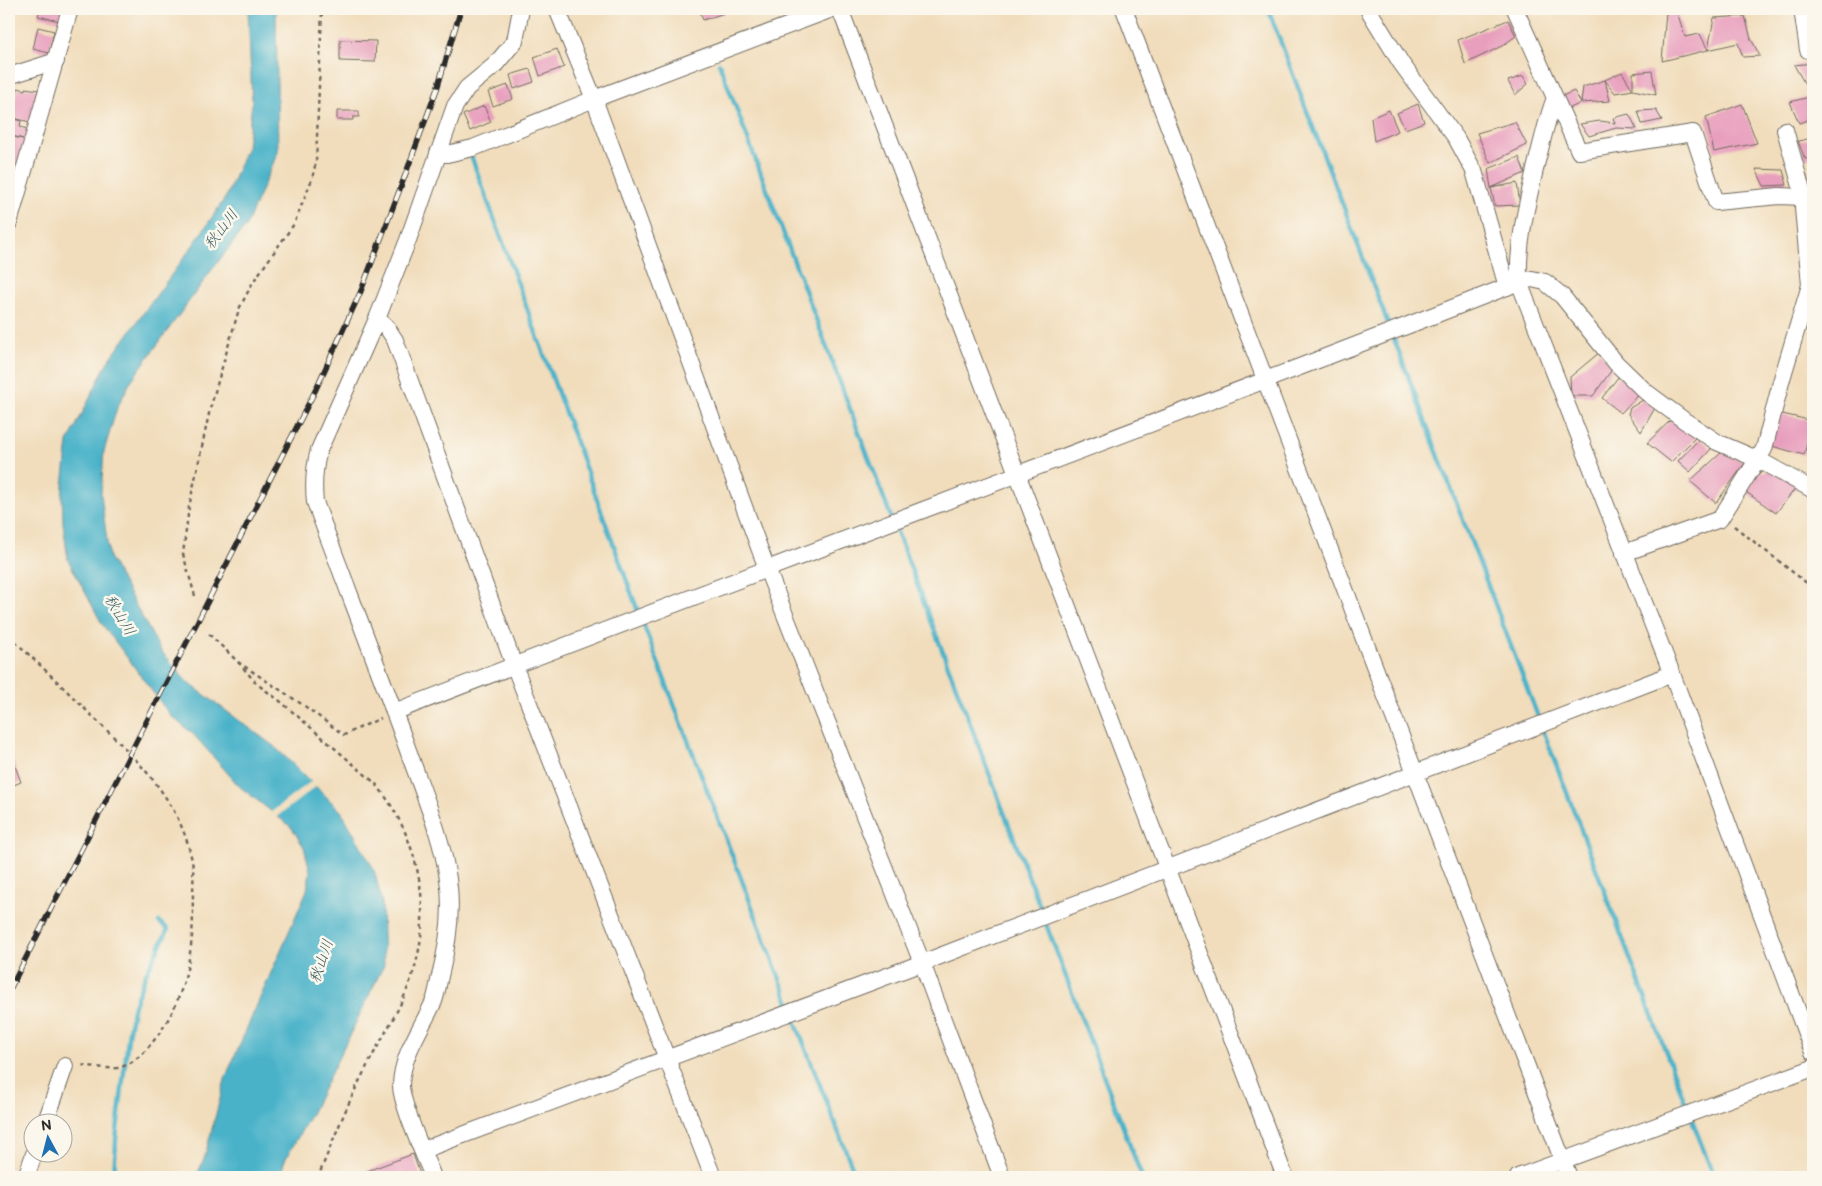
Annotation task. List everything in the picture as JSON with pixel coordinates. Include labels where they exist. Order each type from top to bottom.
[{"type":"street","points":[[9,223],[70,9]]},
{"type":"street","points":[[433,1177],[401,1087],[402,1074],[417,1032],[434,1000],[446,952],[451,911],[448,878],[437,833],[315,502],[314,468],[319,450],[377,319],[408,240],[455,106],[467,88],[495,65],[514,41],[521,9]]},
{"type":"street","points":[[557,9],[594,99],[767,569],[922,963],[1002,1177]]},
{"type":"street","points":[[438,152],[448,154],[473,148],[594,99],[832,9]]},
{"type":"street","points":[[840,9],[1285,1177]]},
{"type":"street","points":[[1124,9],[1569,1177]]},
{"type":"street","points":[[1368,9],[1401,63],[1456,138],[1474,171],[1513,284],[1672,674],[1813,1052]]},
{"type":"street","points":[[1515,9],[1579,151],[1693,133],[1716,202],[1779,196],[1804,197]]},
{"type":"street","points":[[1802,9],[1808,50]]},
{"type":"street","points":[[9,76],[56,61]]},
{"type":"street","points":[[1513,284],[1529,194],[1555,98]]},
{"type":"street","points":[[1624,553],[1720,519],[1759,460],[1764,449],[1782,382],[1812,285],[1803,208],[1804,197],[1785,130]]},
{"type":"street","points":[[394,712],[767,569],[1017,476],[1513,284],[1532,279],[1545,282],[1562,296],[1616,363],[1646,392],[1717,442],[1759,460],[1813,490]]},
{"type":"street","points":[[377,319],[386,326],[395,340],[514,665],[713,1177]]},
{"type":"street","points":[[423,1150],[922,963],[1672,674]]},
{"type":"street","points":[[48,1114],[65,1066]]},
{"type":"street","points":[[1518,1177],[1813,1068]]},
{"type":"street","points":[[26,1177],[31,1164]]},
{"type":"path","points":[[195,596],[183,554],[190,507],[210,409],[240,309],[253,282],[294,224],[312,178],[316,162],[322,9]]},
{"type":"path","points":[[1720,519],[1754,541],[1813,588]]},
{"type":"path","points":[[209,634],[238,662],[257,684],[280,701],[375,783],[388,799],[400,821],[412,850],[419,881],[422,905],[421,936],[411,980],[401,1003],[364,1072],[318,1177]]},
{"type":"path","points":[[9,636],[137,760],[172,806],[183,832],[192,862],[193,930],[186,973],[170,1017],[157,1036],[131,1062],[117,1068],[77,1064],[65,1066]]},
{"type":"path","points":[[238,662],[306,707],[344,736],[394,712]]},
{"type":"water","name":"秋山川","points":[[248,9],[276,9],[278,152],[246,226],[131,381],[117,408],[104,451],[101,494],[109,557],[161,651],[186,681],[275,747],[341,811],[374,869],[382,903],[384,965],[311,1114],[284,1162],[281,1177],[196,1177],[204,1159],[226,1076],[307,890],[310,871],[304,847],[291,827],[239,786],[193,734],[170,715],[102,624],[68,560],[63,523],[62,494],[68,442],[107,363],[196,241],[227,195],[247,147],[252,103]]},
{"type":"pier","points":[[313,780],[318,785],[275,818],[270,813]]},
{"type":"building","points":[[40,9],[62,9],[59,21],[38,16]]},
{"type":"building","points":[[699,9],[723,9],[724,13],[703,20]]},
{"type":"building","points":[[1666,12],[1677,12],[1685,37],[1700,34],[1708,50],[1662,61]]},
{"type":"building","points":[[1745,16],[1751,39],[1760,56],[1743,57],[1738,43],[1708,50],[1714,18]]},
{"type":"building","points":[[1508,20],[1516,36],[1502,46],[1465,64],[1458,40]]},
{"type":"building","points":[[38,27],[54,31],[49,53],[33,49]]},
{"type":"building","points":[[340,40],[376,41],[375,62],[340,61]]},
{"type":"building","points":[[557,49],[564,67],[540,76],[534,57]]},
{"type":"building","points":[[1813,63],[1813,86],[1806,86],[1794,65]]},
{"type":"building","points":[[530,69],[534,82],[514,89],[510,75]]},
{"type":"building","points":[[1652,71],[1656,95],[1633,90],[1633,73]]},
{"type":"building","points":[[1622,72],[1633,90],[1615,93],[1605,80]]},
{"type":"building","points":[[1523,76],[1528,84],[1515,95],[1508,81]]},
{"type":"building","points":[[1605,80],[1610,101],[1581,103],[1583,87]]},
{"type":"building","points":[[508,85],[513,99],[493,106],[488,92]]},
{"type":"building","points":[[18,88],[39,90],[30,122],[9,117]]},
{"type":"building","points":[[1574,91],[1581,103],[1568,109],[1562,96]]},
{"type":"building","points":[[1813,96],[1813,118],[1799,123],[1790,102]]},
{"type":"building","points":[[1418,104],[1424,122],[1405,129],[1397,113]]},
{"type":"building","points":[[1742,104],[1757,143],[1714,152],[1706,117]]},
{"type":"building","points":[[484,106],[491,122],[470,131],[463,115]]},
{"type":"building","points":[[1389,110],[1398,131],[1374,141],[1371,118]]},
{"type":"building","points":[[1656,110],[1662,120],[1642,124],[1638,111]]},
{"type":"building","points":[[337,111],[359,111],[359,117],[353,117],[353,120],[337,120]]},
{"type":"building","points":[[1629,114],[1637,129],[1616,128],[1589,136],[1580,124],[1600,121],[1615,123],[1613,118]]},
{"type":"building","points":[[9,117],[21,121],[20,127],[28,129],[18,170],[9,167],[9,136],[23,139],[9,135]]},
{"type":"building","points":[[1515,122],[1527,145],[1490,163],[1477,133]]},
{"type":"building","points":[[1813,138],[1813,157],[1805,159],[1798,141]]},
{"type":"building","points":[[1519,157],[1525,173],[1491,188],[1488,169]]},
{"type":"building","points":[[1756,169],[1783,170],[1787,185],[1764,186]]},
{"type":"building","points":[[9,170],[16,172],[12,187],[9,186]]},
{"type":"building","points":[[1517,183],[1520,205],[1495,206],[1491,188]]},
{"type":"building","points":[[1600,352],[1613,368],[1593,396],[1571,396],[1570,377]]},
{"type":"building","points":[[1619,376],[1639,394],[1621,413],[1602,398]]},
{"type":"building","points":[[1643,400],[1655,408],[1641,432],[1628,414],[1630,408]]},
{"type":"building","points":[[1778,413],[1813,421],[1804,455],[1768,445]]},
{"type":"building","points":[[1671,420],[1698,435],[1671,462],[1647,443]]},
{"type":"building","points":[[1700,438],[1711,449],[1690,472],[1678,461]]},
{"type":"building","points":[[1722,452],[1745,463],[1716,503],[1690,481]]},
{"type":"building","points":[[1775,470],[1798,485],[1776,513],[1746,492],[1760,472]]},
{"type":"building","points":[[9,750],[21,782],[9,787]]},
{"type":"building","points":[[413,1154],[421,1177],[361,1177],[359,1174]]},
{"type":"waterway","points":[[1268,9],[1688,1110]]},
{"type":"waterway","points":[[719,63],[891,517]]},
{"type":"waterway","points":[[470,153],[639,614]]},
{"type":"waterway","points":[[894,524],[1042,912]]},
{"type":"waterway","points":[[642,621],[791,1008]]},
{"type":"waterway","points":[[1044,919],[1142,1177]]},
{"type":"waterway","points":[[114,1177],[116,1139],[129,1030],[134,1005],[145,976],[168,929],[159,922]]},
{"type":"waterway","points":[[793,1016],[856,1177]]},
{"type":"waterway","points":[[1691,1117],[1714,1177]]},
{"type":"railway","points":[[9,991],[315,391],[361,291],[437,89],[461,9]]}]
